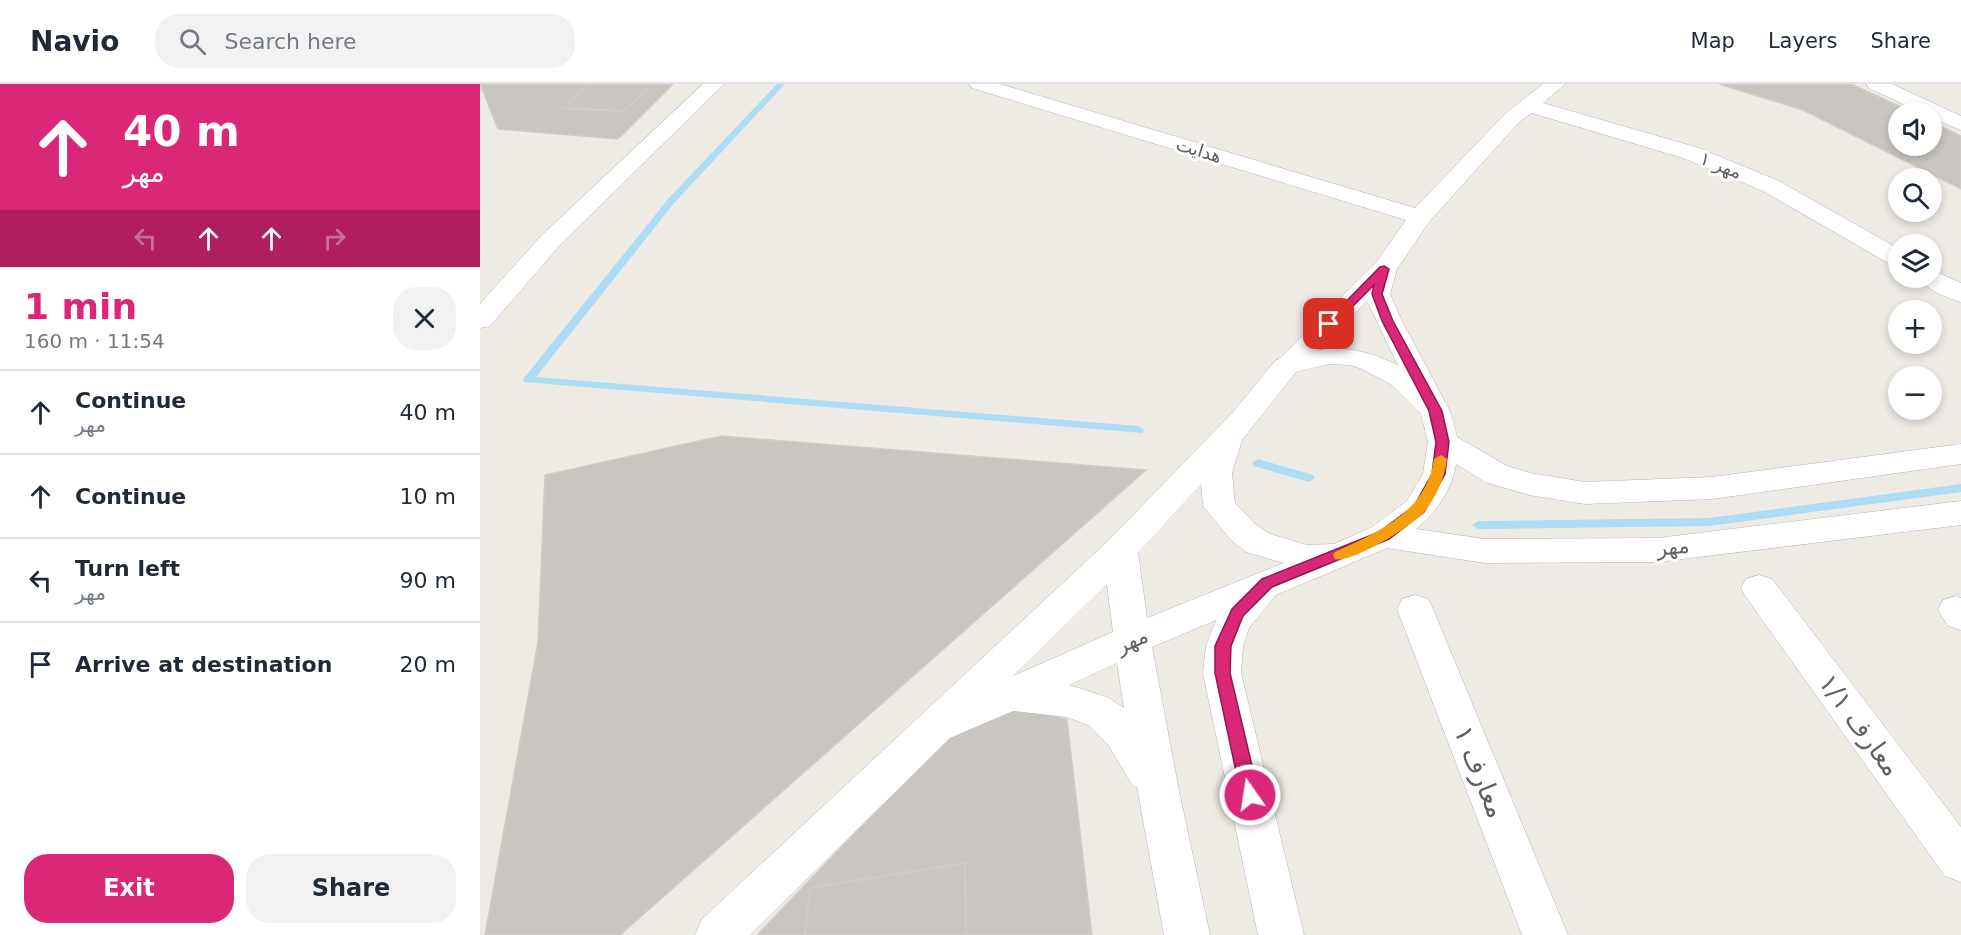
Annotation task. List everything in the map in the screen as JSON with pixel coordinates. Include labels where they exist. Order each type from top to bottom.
[{"type":"street","points":[[480,320],[550,241],[714,84]]},
{"type":"street","name":"هدایت","points":[[979,84],[1420,217]]},
{"type":"street","points":[[1384,269],[1377,294],[1388,321],[1435,411],[1443,442],[1439,474],[1419,509],[1384,536],[1338,556],[1307,558],[1258,543],[1243,532],[1219,506],[1215,473],[1227,438],[1286,366],[1384,269],[1420,217],[1513,117],[1555,84]]},
{"type":"street","points":[[1876,84],[1961,123]]},
{"type":"street","name":"مهر ۱","points":[[1528,105],[1691,153],[1771,186],[1888,253]]},
{"type":"street","points":[[1942,284],[1961,294]]},
{"type":"street","points":[[1286,366],[1329,356],[1362,360],[1402,379],[1435,411]]},
{"type":"street","name":"مهر","points":[[718,935],[1120,550],[1227,438]]},
{"type":"street","points":[[1443,442],[1496,474],[1529,484],[1585,493],[1712,488],[1961,454]]},
{"type":"street","name":"مهر","points":[[1384,536],[1485,551],[1658,550],[1961,513]]},
{"type":"street","points":[[1120,550],[1131,640],[1156,785],[1187,935]]},
{"type":"street","name":"مهر","points":[[929,731],[1131,640],[1338,556]]},
{"type":"street","points":[[1267,583],[1237,613],[1223,646],[1222,673],[1281,935]]},
{"type":"street","name":"معارف ۱/۱","points":[[1759,588],[1961,862]]},
{"type":"street","name":"معارف ۱","points":[[1415,609],[1545,935]]},
{"type":"street","points":[[1011,695],[1064,701],[1098,710],[1114,722],[1156,785]]},
{"type":"building","points":[[480,84],[673,84],[618,139],[498,129]]},
{"type":"building","points":[[591,84],[654,84],[623,111],[561,108]]},
{"type":"building","points":[[1719,84],[1851,84],[1890,102],[1888,102],[1888,152],[1803,110]]},
{"type":"building","points":[[1942,127],[1961,136],[1961,189],[1942,180],[1942,168],[1919,168],[1895,156],[1942,156]]},
{"type":"building","points":[[721,436],[1146,470],[620,935],[485,935],[538,642],[545,475]]},
{"type":"building","points":[[1012,707],[1067,719],[1092,935],[757,935],[948,736]]},
{"type":"building","points":[[965,863],[966,935],[805,935],[810,888]]},
{"type":"waterway","points":[[781,84],[672,200],[528,380],[1138,430]]},
{"type":"waterway","points":[[1258,463],[1309,478]]},
{"type":"waterway","points":[[1478,525],[1709,522],[1961,488]]},
{"type":"slow traffic","points":[[1340,555],[1384,536],[1419,509],[1439,474],[1441,459]]},
{"type":"route","points":[[1250,795],[1222,673],[1223,646],[1237,613],[1267,583],[1384,536],[1419,509],[1439,474],[1443,442],[1435,411],[1388,321],[1377,294],[1384,269],[1329,324]]}]
